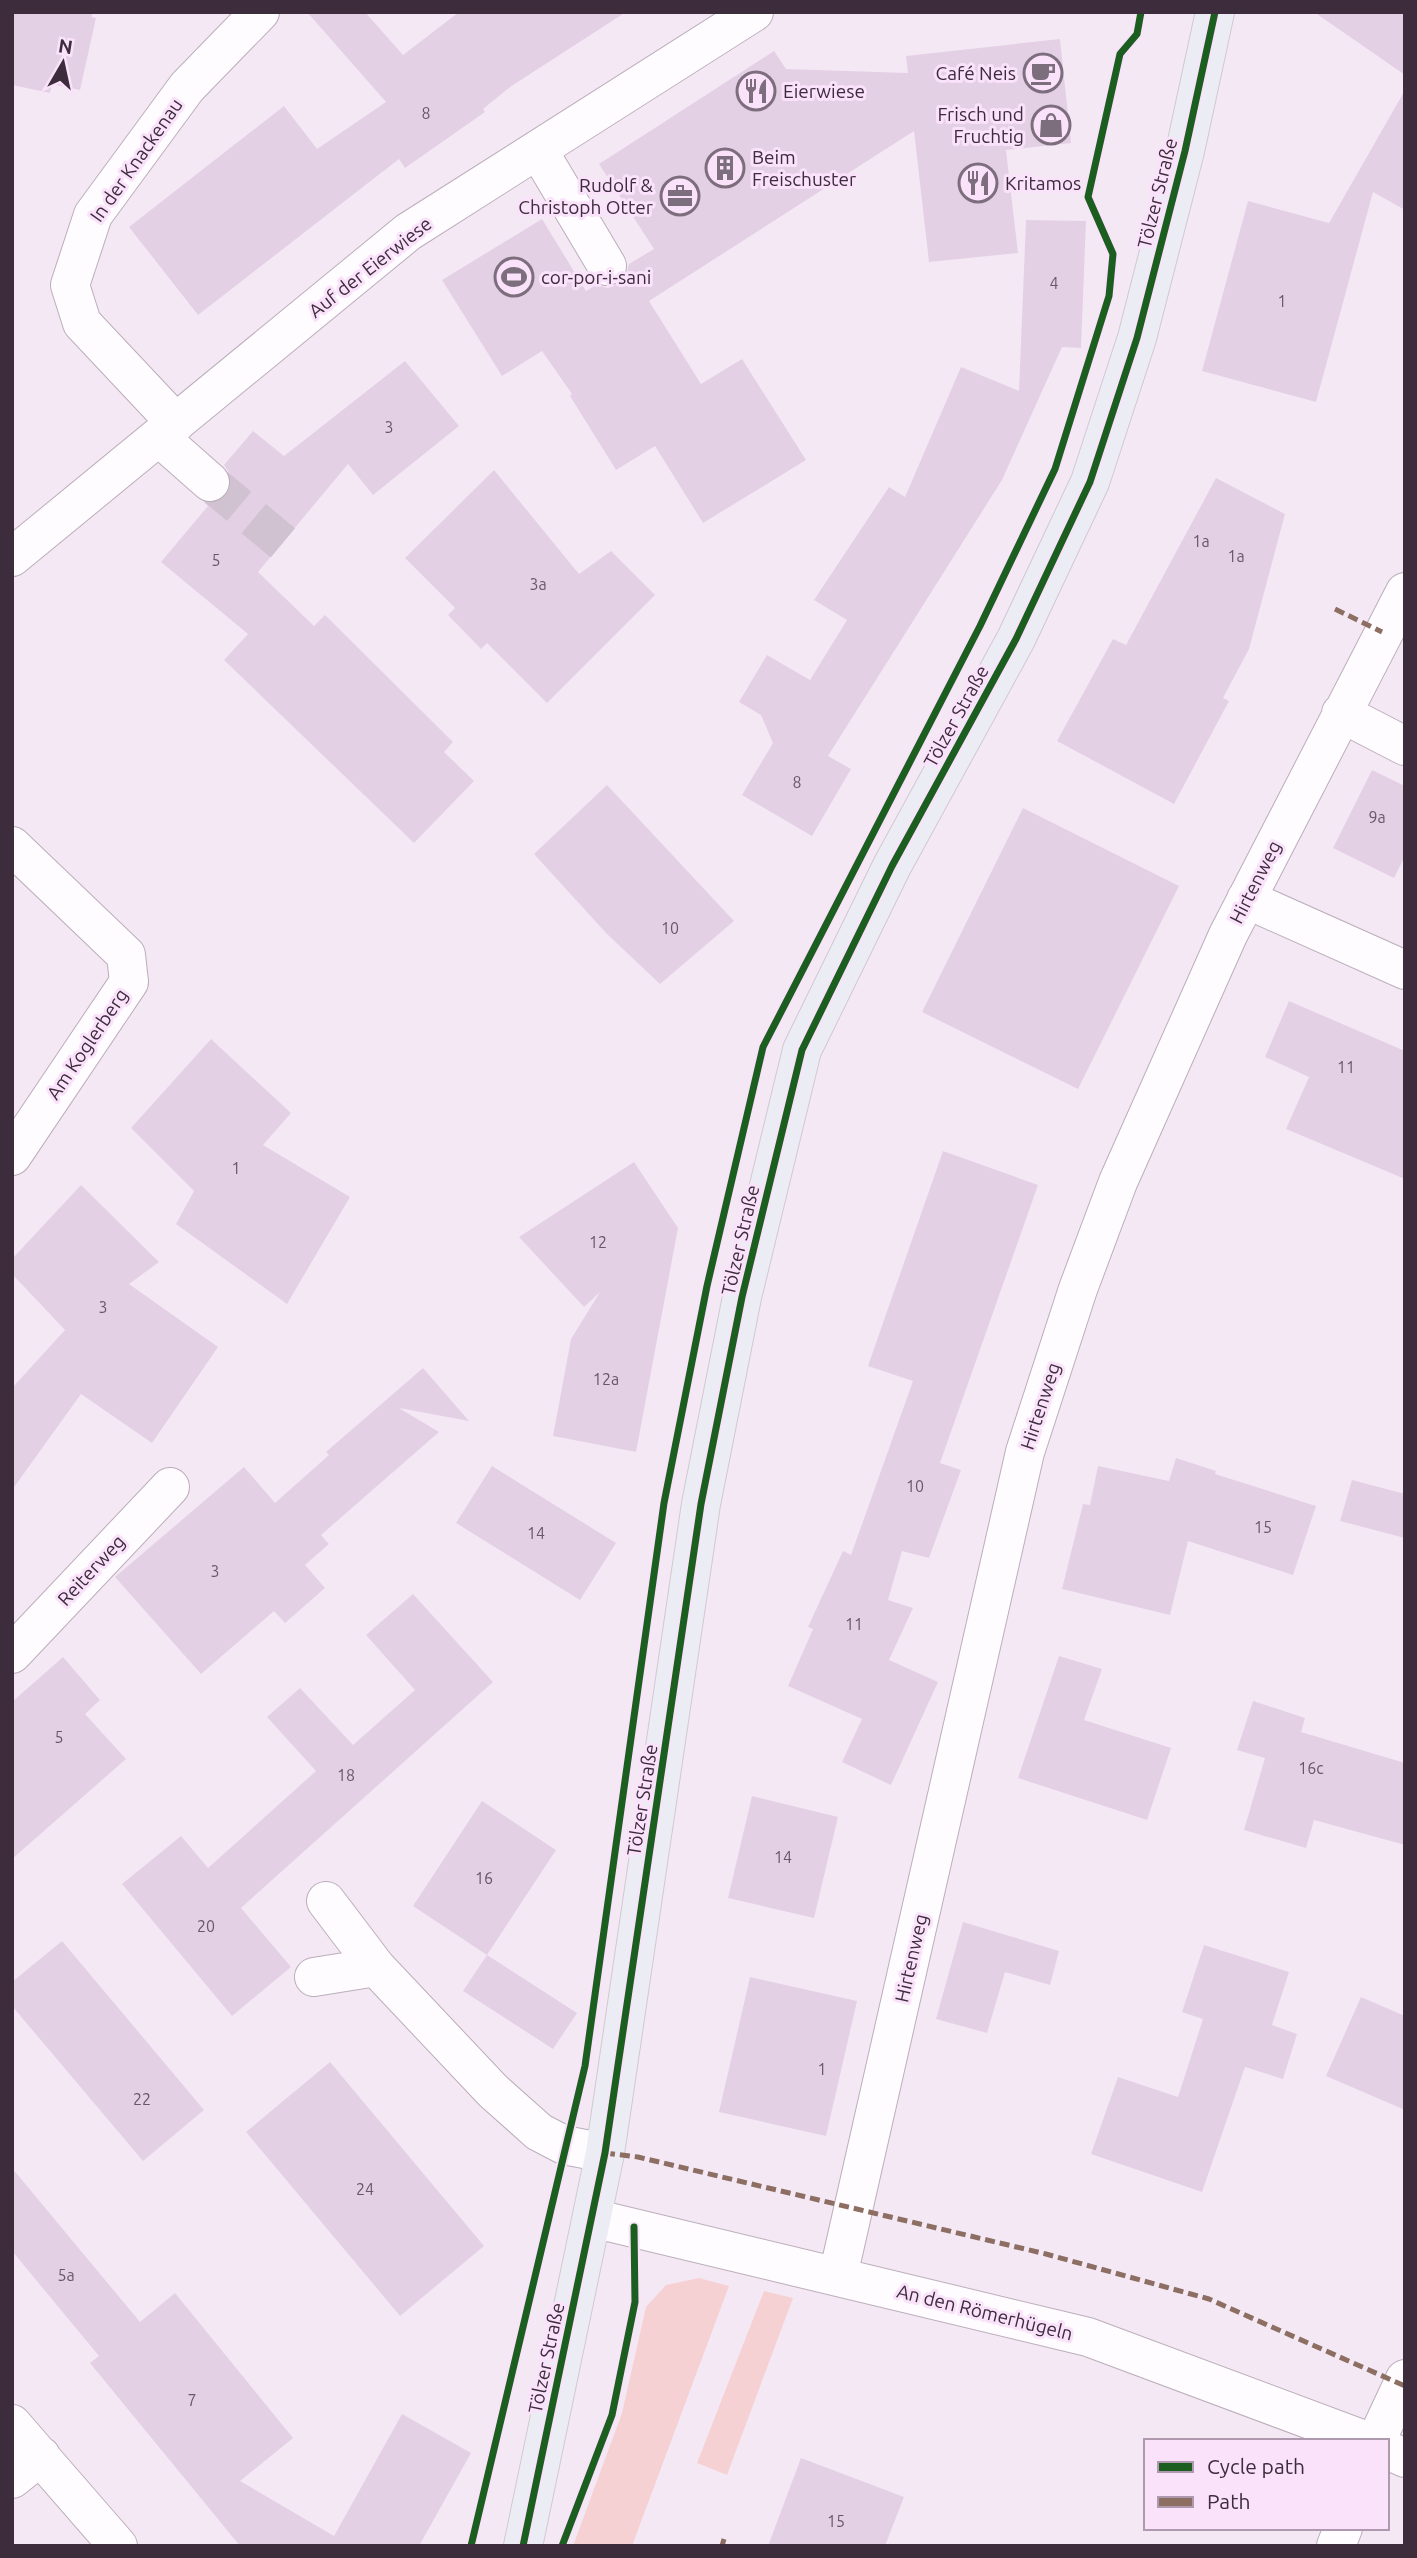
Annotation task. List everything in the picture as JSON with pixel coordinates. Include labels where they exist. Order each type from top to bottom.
[{"type":"main road","name":"Tölzer Straße","points":[[523,2546],[605,2153],[701,1504],[742,1297],[802,1050],[892,866],[1016,639],[1090,482],[1137,338],[1185,151],[1214,12]]},
{"type":"street","name":"In der Knackenau","points":[[210,482],[82,323],[71,285],[93,215],[187,87],[260,12]]},
{"type":"street","name":"Auf der Eierwiese","points":[[12,557],[408,232],[754,12]]},
{"type":"street","points":[[538,150],[607,266]]},
{"type":"street","name":"Hirtenweg","points":[[838,2276],[1025,1452],[1078,1289],[1118,1182],[1246,899],[1405,592]]},
{"type":"street","points":[[1341,713],[1405,746]]},
{"type":"street","name":"Am Koglerberg","points":[[12,846],[126,955],[130,982],[12,1156]]},
{"type":"street","points":[[1246,899],[1405,970]]},
{"type":"street","name":"Reiterweg","points":[[12,1654],[170,1487]]},
{"type":"street","points":[[326,1900],[376,1967],[493,2091],[539,2132],[564,2145],[605,2153]]},
{"type":"street","points":[[314,1976],[376,1967]]},
{"type":"street","name":"An den Römerhügeln","points":[[592,2218],[1088,2337],[1362,2439]]},
{"type":"street","points":[[1377,2439],[1405,2379]]},
{"type":"street","points":[[12,2424],[27,2468],[118,2546]]},
{"type":"street","points":[[1389,2451],[1405,2458]]},
{"type":"shaded area","points":[[699,2278],[729,2286],[632,2546],[573,2546],[622,2413],[646,2307],[666,2285]]},
{"type":"shaded area","points":[[764,2291],[793,2298],[727,2475],[697,2463]]},
{"type":"building","points":[[12,12],[92,12],[92,17],[96,18],[80,90],[52,84],[50,93],[12,85]]},
{"type":"building","points":[[307,12],[365,12],[403,55],[459,12],[626,12],[510,87],[483,109],[485,112],[405,168],[399,159],[198,315],[129,227],[284,106],[317,149],[386,102]]},
{"type":"building","points":[[1314,12],[1405,12],[1405,75]]},
{"type":"building","points":[[1060,39],[1071,143],[1006,150],[1018,253],[929,262],[914,131],[649,301],[701,384],[742,359],[806,460],[703,523],[655,446],[616,470],[570,396],[572,394],[542,351],[502,376],[442,280],[542,219],[586,291],[596,285],[608,288],[619,284],[626,276],[629,264],[654,249],[599,164],[774,51],[786,69],[908,73],[906,56]]},
{"type":"building","points":[[1405,90],[1405,210],[1373,192],[1316,402],[1202,371],[1248,201],[1329,223]]},
{"type":"building","points":[[1026,220],[1086,221],[1081,348],[1062,347],[1002,480],[828,756],[851,769],[812,836],[742,795],[773,743],[761,715],[739,702],[767,655],[810,680],[847,620],[814,600],[889,487],[905,497],[961,367],[1019,391]]},
{"type":"building","points":[[405,361],[459,426],[373,495],[348,464],[258,572],[314,626],[325,615],[453,742],[444,752],[474,781],[414,843],[224,660],[248,634],[161,562],[208,506],[205,503],[218,502],[227,496],[231,487],[231,476],[224,465],[253,431],[284,456]]},
{"type":"building","points":[[494,470],[579,574],[611,551],[655,595],[547,703],[487,643],[481,649],[448,615],[455,608],[405,558]]},
{"type":"building","points":[[1216,478],[1285,514],[1249,649],[1223,698],[1229,701],[1174,804],[1057,741],[1113,639],[1126,645]]},
{"type":"building","points":[[1372,770],[1405,786],[1405,856],[1394,878],[1333,848]]},
{"type":"building","points":[[607,785],[734,921],[660,984],[607,934],[534,854]]},
{"type":"building","points":[[1023,808],[1179,886],[1078,1089],[922,1012]]},
{"type":"building","points":[[1289,1001],[1405,1051],[1405,1179],[1286,1129],[1309,1077],[1265,1057]]},
{"type":"building","points":[[211,1039],[291,1113],[263,1145],[350,1197],[287,1304],[176,1224],[194,1191],[131,1128]]},
{"type":"building","points":[[943,1151],[1038,1185],[940,1463],[961,1470],[929,1558],[902,1551],[888,1600],[913,1608],[889,1660],[938,1682],[891,1785],[842,1762],[862,1719],[788,1686],[813,1629],[808,1627],[843,1551],[851,1555],[913,1381],[868,1366]]},
{"type":"building","points":[[634,1162],[678,1228],[636,1452],[553,1436],[571,1339],[600,1292],[584,1307],[519,1237]]},
{"type":"building","points":[[81,1185],[159,1262],[129,1284],[218,1347],[152,1443],[81,1394],[12,1490],[12,1388],[65,1330],[12,1274],[12,1259]]},
{"type":"building","points":[[423,1368],[469,1421],[399,1408],[439,1432],[321,1535],[329,1544],[305,1565],[325,1588],[285,1623],[274,1611],[201,1674],[115,1577],[244,1467],[275,1503],[329,1455],[326,1452]]},
{"type":"building","points":[[1176,1458],[1216,1471],[1215,1474],[1316,1506],[1293,1575],[1188,1541],[1170,1615],[1062,1589],[1083,1504],[1090,1505],[1098,1466],[1169,1481]]},
{"type":"building","points":[[492,1466],[616,1543],[580,1600],[456,1523]]},
{"type":"building","points":[[1352,1480],[1405,1494],[1405,1538],[1340,1521]]},
{"type":"building","points":[[413,1594],[493,1682],[241,1908],[291,1967],[232,2016],[122,1884],[181,1836],[208,1868],[316,1771],[267,1717],[300,1688],[353,1745],[415,1690],[366,1635]]},
{"type":"building","points":[[1059,1656],[1102,1669],[1084,1720],[1171,1748],[1147,1820],[1018,1778]]},
{"type":"building","points":[[63,1657],[100,1700],[85,1714],[126,1759],[12,1859],[12,1702]]},
{"type":"building","points":[[1253,1701],[1305,1718],[1301,1732],[1405,1763],[1405,1845],[1314,1820],[1306,1848],[1244,1830],[1265,1758],[1237,1750]]},
{"type":"building","points":[[752,1796],[838,1817],[814,1918],[728,1898]]},
{"type":"building","points":[[482,1801],[556,1850],[487,1955],[413,1906]]},
{"type":"building","points":[[963,1922],[1059,1951],[1050,1985],[1005,1972],[987,2033],[936,2019]]},
{"type":"building","points":[[62,1941],[204,2110],[143,2161],[12,2006],[12,1982]]},
{"type":"building","points":[[1204,1945],[1289,1972],[1272,2025],[1297,2034],[1283,2079],[1245,2067],[1202,2192],[1091,2154],[1118,2077],[1178,2097],[1203,2019],[1182,2012]]},
{"type":"building","points":[[487,1955],[577,2013],[553,2049],[463,1991]]},
{"type":"building","points":[[750,1977],[857,2001],[826,2136],[719,2112]]},
{"type":"building","points":[[1361,1997],[1405,2016],[1405,2110],[1326,2076]]},
{"type":"building","points":[[330,2062],[484,2246],[400,2316],[246,2132]]},
{"type":"building","points":[[12,2168],[140,2322],[175,2293],[293,2438],[240,2481],[334,2536],[402,2414],[471,2453],[419,2546],[240,2546],[90,2363],[99,2356],[12,2251]]},
{"type":"building","points":[[801,2458],[904,2497],[885,2546],[768,2546]]},
{"type":"tunnel","points":[[210,482],[283,543]]},
{"type":"marked path","points":[[1335,609],[1382,632]]},
{"type":"marked path","points":[[605,2153],[638,2157],[1046,2254],[1209,2299],[1405,2386]]},
{"type":"marked path","points":[[722,2546],[724,2539]]},
{"type":"cycle path","points":[[471,2546],[585,2066],[664,1503],[707,1286],[763,1047],[980,626],[1055,469],[1109,296],[1113,254],[1088,197],[1120,54],[1137,34],[1141,12]]},
{"type":"cycle path","points":[[523,2546],[605,2153],[701,1504],[742,1297],[802,1050],[892,866],[1016,639],[1090,482],[1137,338],[1185,151],[1215,12]]},
{"type":"cycle path","points":[[562,2546],[612,2415],[635,2302],[634,2227]]},
{"type":"place","name":"Café Neis","points":[[1043,73]]},
{"type":"place","name":"Eierwiese","points":[[756,91]]},
{"type":"place","name":"Frisch und Fruchtig","points":[[1051,125]]},
{"type":"place","name":"Beim Freischuster","points":[[725,168]]},
{"type":"place","name":"Kritamos","points":[[978,183]]},
{"type":"place","name":"Rudolf & Christoph Otter","points":[[680,196]]},
{"type":"place","name":"cor-por-i-sani","points":[[514,277]]}]
